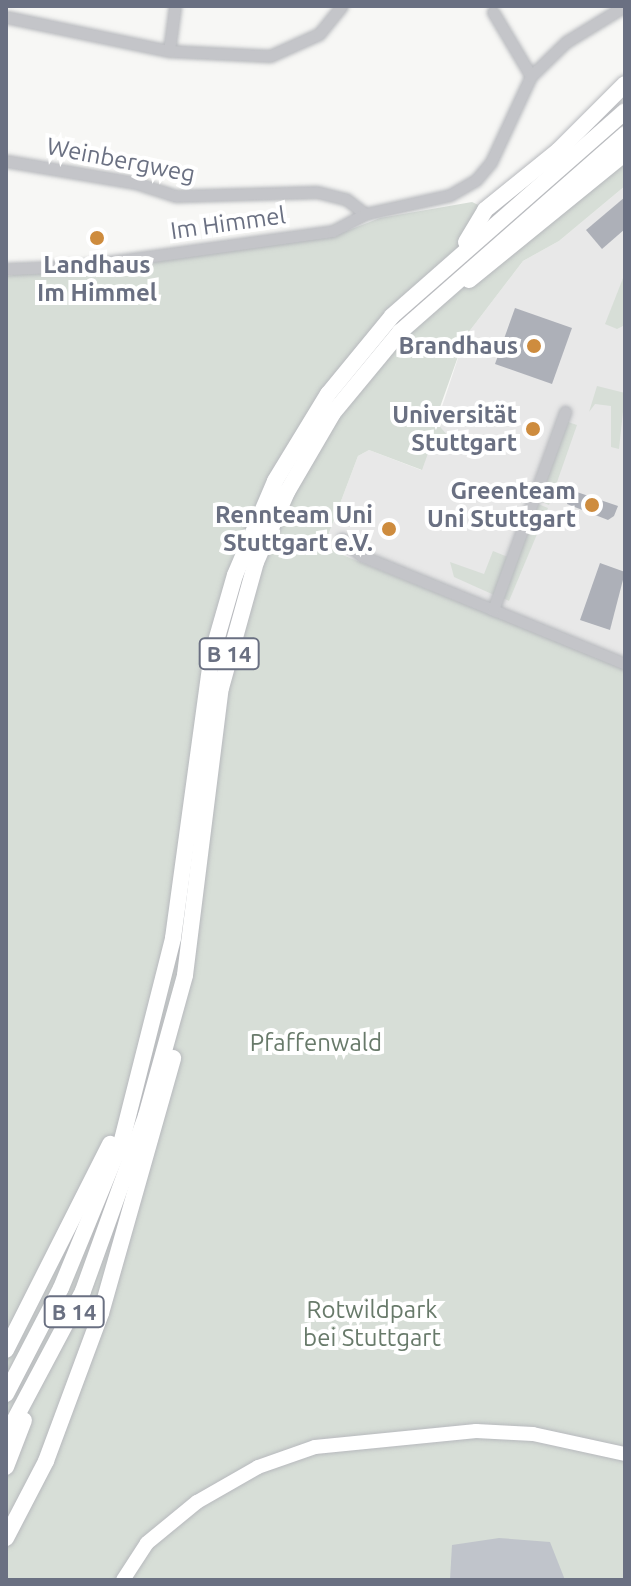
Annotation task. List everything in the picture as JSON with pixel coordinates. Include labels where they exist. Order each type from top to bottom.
[{"type":"highway","name":"B 14","points":[[461,251],[485,210],[559,150],[625,84]]},
{"type":"highway","name":"B 14","points":[[6,1350],[138,1080],[173,938],[212,655],[248,542],[275,481],[328,394],[392,316],[461,251],[625,111]]},
{"type":"highway","name":"B 14","points":[[6,1467],[37,1385],[124,1186],[170,1033],[190,943],[221,688],[256,562],[287,492],[333,413],[372,362],[442,294],[625,134]]},
{"type":"highway","name":"B 14","points":[[442,294],[450,296],[625,153]]},
{"type":"highway","points":[[6,1538],[46,1461],[101,1313],[168,1079],[170,1033]]},
{"type":"highway","points":[[6,1394],[109,1175],[138,1080]]},
{"type":"highway","points":[[6,1436],[37,1385]]},
{"type":"main road","points":[[124,1578],[163,1531],[244,1474],[339,1442],[410,1433],[508,1432],[625,1454]]},
{"type":"street","points":[[169,51],[175,6]]},
{"type":"street","points":[[6,17],[169,51],[270,56],[319,34],[342,6]]},
{"type":"street","points":[[493,12],[531,76],[566,42],[625,6]]},
{"type":"street","name":"Im Himmel","points":[[6,269],[81,266],[333,231],[365,214],[450,195],[476,180],[491,162],[531,76]]},
{"type":"street","name":"Weinbergweg","points":[[6,161],[136,183],[176,196],[317,192],[346,199],[365,214]]},
{"type":"street","points":[[493,610],[565,412]]},
{"type":"street","points":[[342,539],[362,556],[625,664]]},
{"type":"shaded area","name":"Universität Stuttgart","points":[[625,186],[625,669],[338,553],[329,533],[358,456],[369,450],[421,470],[465,337],[523,261],[559,241]]},
{"type":"shaded area","points":[[499,1538],[550,1542],[565,1580],[450,1580],[452,1545]]},
{"type":"green space","name":"Pfaffenwald","points":[[625,161],[625,186],[559,241],[523,261],[465,337],[435,421],[448,436],[443,449],[431,445],[422,470],[369,450],[358,456],[329,533],[338,553],[625,669],[625,1580],[6,1580],[6,276],[336,235],[380,218],[472,202],[537,233]]},
{"type":"green space","points":[[625,273],[625,325],[617,329],[605,324]]},
{"type":"green space","points":[[597,386],[625,393],[619,449],[611,447],[611,406],[595,404],[589,412]]},
{"type":"green space","points":[[568,422],[577,425],[549,505],[539,501]]},
{"type":"green space","points":[[538,504],[548,508],[509,601],[503,598]]},
{"type":"green space","points":[[493,551],[508,557],[494,595],[454,577],[450,562],[484,574]]},
{"type":"building","points":[[625,197],[625,229],[602,249],[586,230]]},
{"type":"building","name":"Brandhaus","points":[[515,308],[572,328],[552,384],[495,364]]},
{"type":"building","name":"Greenteam Uni Stuttgart","points":[[571,490],[618,506],[614,516],[608,520],[567,504]]},
{"type":"building","points":[[600,563],[625,572],[610,630],[580,620]]},
{"type":"place","name":"Landhaus Im Himmel","points":[[97,238]]},
{"type":"place","name":"Brandhaus","points":[[534,346]]},
{"type":"place","name":"Universität Stuttgart","points":[[533,429]]},
{"type":"place","name":"Greenteam Uni Stuttgart","points":[[592,505]]},
{"type":"place","name":"Rennteam Uni Stuttgart e.V.","points":[[389,529]]},
{"type":"park label","name":"Rotwildpark bei Stuttgart","points":[[372,1324]]}]
